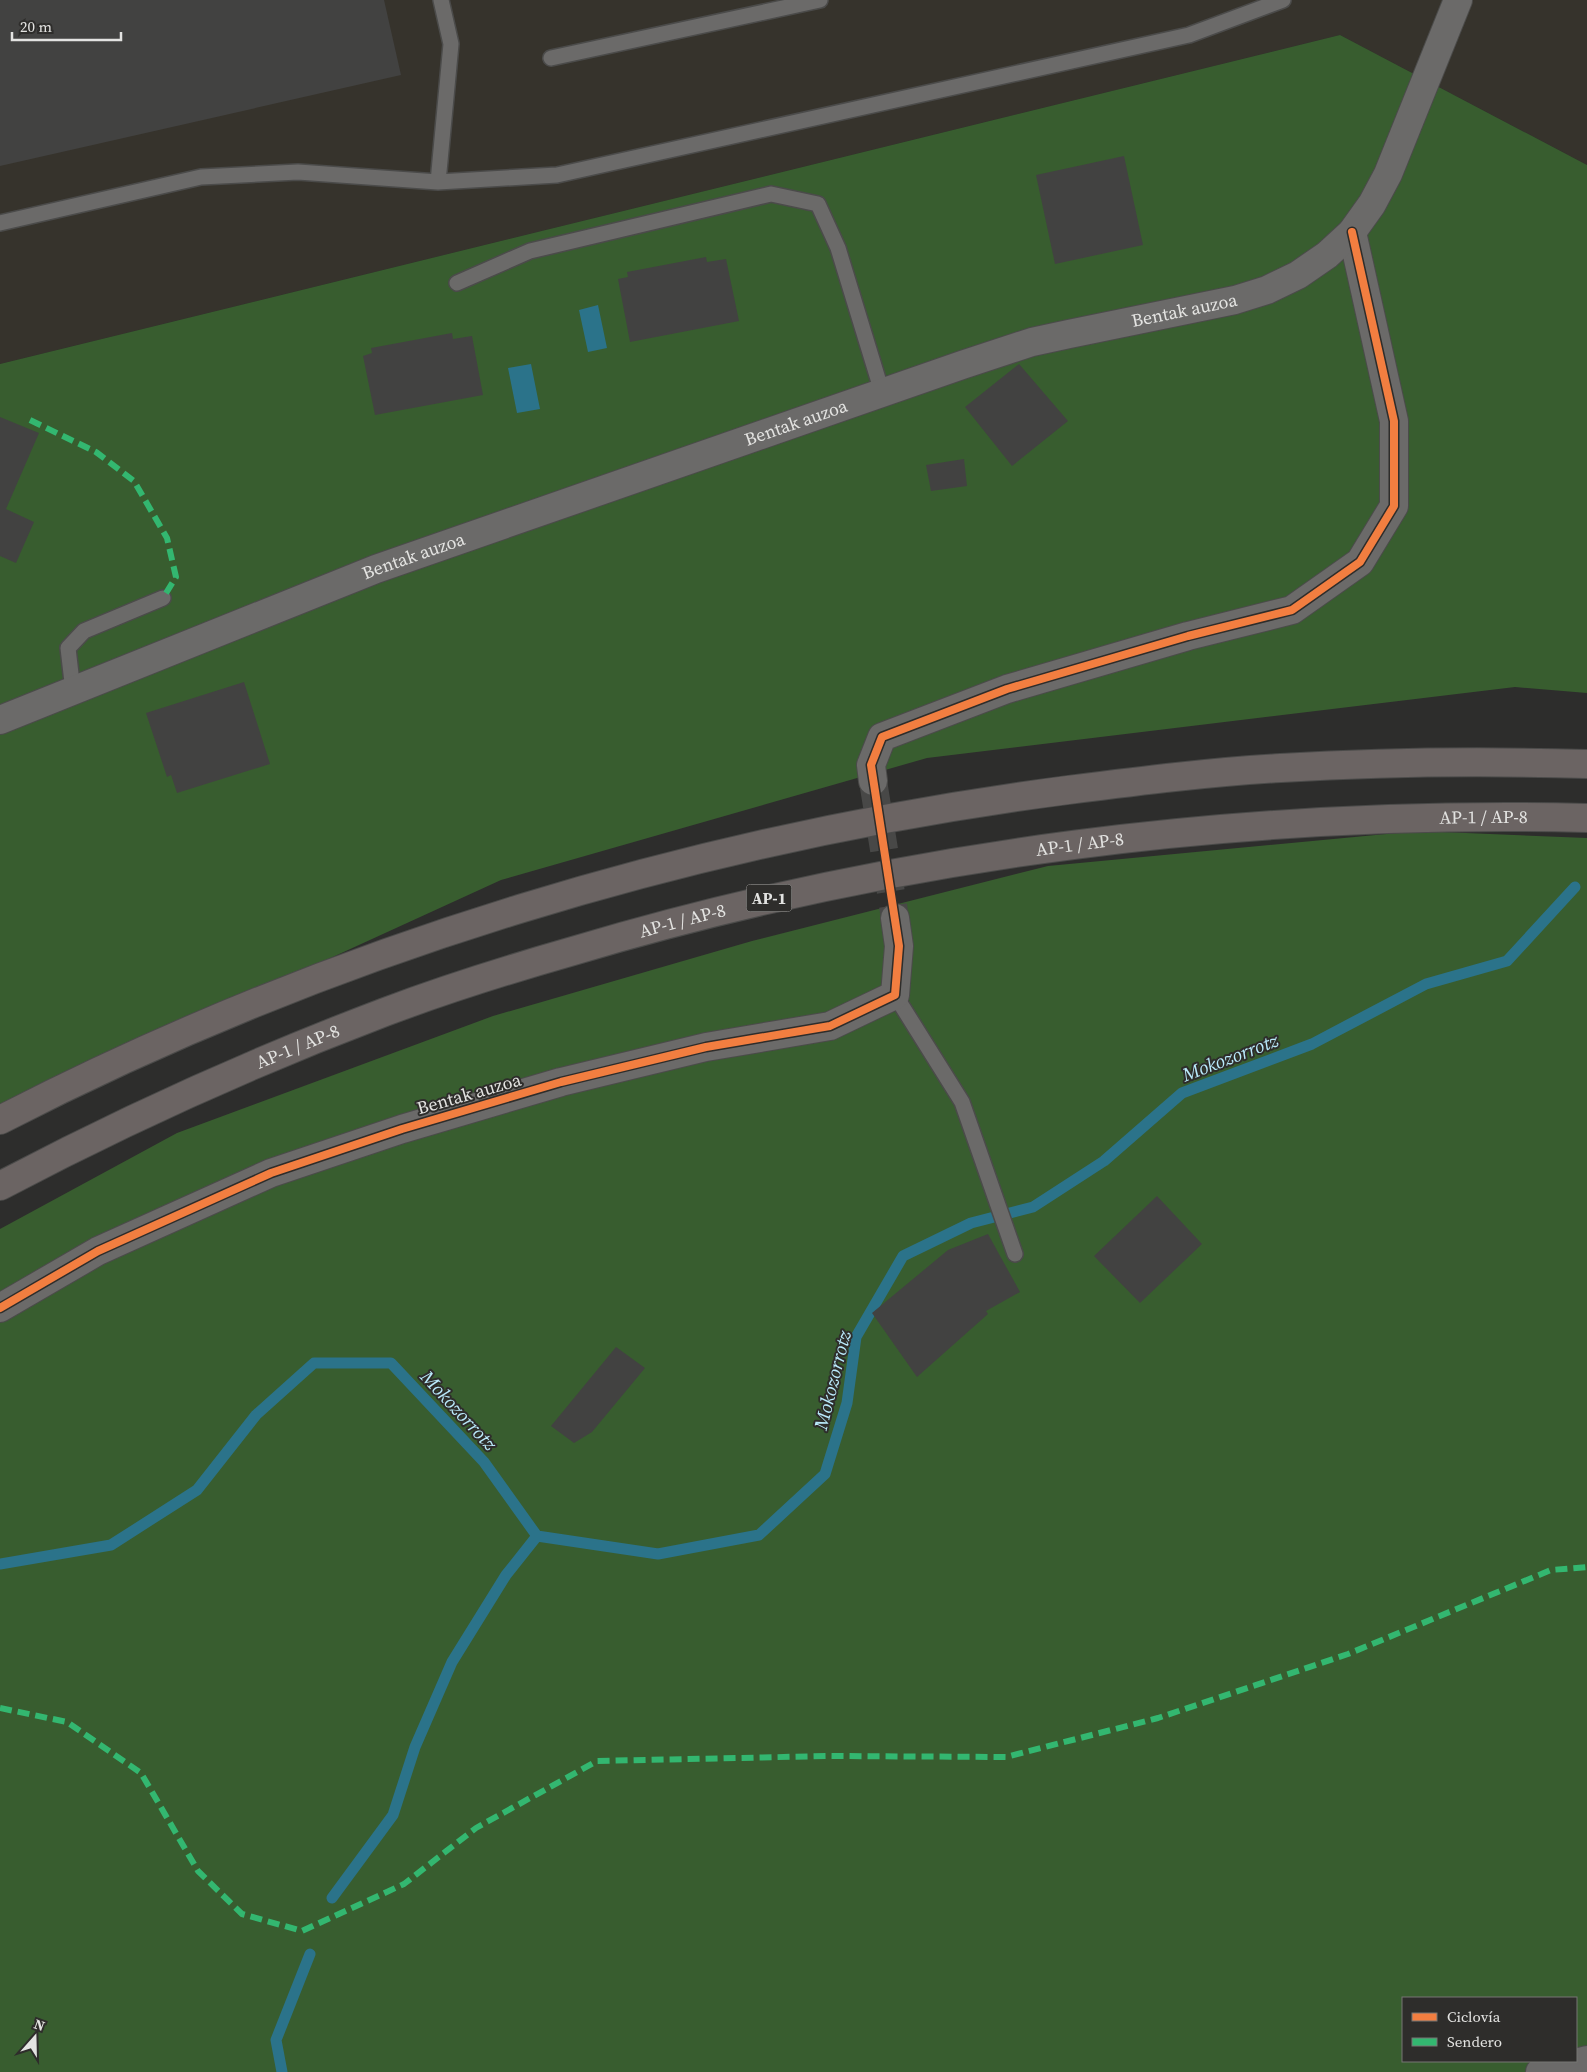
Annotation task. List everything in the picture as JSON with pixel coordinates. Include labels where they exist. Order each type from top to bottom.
[{"type":"highway","points":[[0,1120],[125,1060],[245,1007],[370,960],[514,911],[623,879],[752,846],[892,817],[1014,797],[1146,780],[1278,768],[1411,763],[1587,764]]},
{"type":"highway","name":"AP-1 / AP-8","points":[[0,1186],[145,1113],[265,1060],[386,1012],[510,969],[609,940],[763,900],[891,874],[1021,852],[1151,835],[1282,824],[1413,817],[1587,818]]},
{"type":"street","name":"Bentak auzoa","points":[[0,720],[376,569],[882,392],[1032,342],[1235,300],[1267,290],[1298,274],[1327,255],[1352,232],[1372,204],[1388,174],[1458,0]]},
{"type":"street","points":[[873,781],[871,765],[882,737],[1007,689],[1188,636],[1292,610],[1360,562],[1394,506],[1394,421],[1352,232]]},
{"type":"street","points":[[895,918],[899,946],[895,994]]},
{"type":"street","name":"Bentak auzoa","points":[[0,1308],[98,1251],[271,1173],[402,1129],[562,1082],[706,1047],[830,1026],[895,994]]},
{"type":"street","points":[[1540,2072],[1587,2060]]},
{"type":"lane","points":[[438,182],[451,44],[441,0]]},
{"type":"lane","points":[[551,58],[820,0]]},
{"type":"lane","points":[[0,223],[201,177],[298,172],[438,182],[558,175],[1189,35],[1283,0]]},
{"type":"lane","points":[[456,283],[530,251],[771,194],[818,204],[838,248],[882,392]]},
{"type":"lane","points":[[72,691],[68,648],[84,632],[163,598]]},
{"type":"lane","points":[[895,994],[962,1102],[1015,1254]]},
{"type":"shaded area","points":[[0,0],[1587,0],[1587,165],[1340,35],[0,364]]},
{"type":"green space","points":[[1340,35],[1587,165],[1587,693],[1515,687],[927,758],[501,880],[0,1109],[0,364]]},
{"type":"green space","points":[[1418,831],[1587,838],[1587,2072],[0,2072],[0,1229],[177,1133],[493,1016],[752,941],[1048,866]]},
{"type":"water","points":[[598,305],[607,348],[588,352],[579,310]]},
{"type":"water","points":[[531,364],[540,409],[517,413],[508,368]]},
{"type":"building","points":[[0,0],[384,0],[401,75],[0,166]]},
{"type":"building","points":[[1124,156],[1143,245],[1055,264],[1036,175]]},
{"type":"building","points":[[706,257],[707,262],[726,259],[739,321],[630,342],[618,279],[628,277],[627,272]]},
{"type":"building","points":[[452,333],[453,339],[472,336],[483,395],[375,415],[363,356],[372,353],[371,348]]},
{"type":"building","points":[[1019,364],[1068,421],[1012,466],[965,407]]},
{"type":"building","points":[[0,417],[39,433],[6,509],[34,522],[16,563],[0,556]]},
{"type":"building","points":[[964,459],[967,486],[931,491],[926,465]]},
{"type":"building","points":[[244,682],[270,764],[177,793],[171,775],[167,777],[146,713]]},
{"type":"building","points":[[1157,1196],[1202,1244],[1140,1303],[1094,1256]]},
{"type":"building","points":[[988,1234],[1020,1292],[986,1311],[988,1314],[917,1377],[872,1313],[948,1250]]},
{"type":"building","points":[[616,1347],[645,1368],[592,1432],[574,1443],[551,1426]]},
{"type":"waterway","name":"Mokozorrotz","points":[[0,1564],[111,1545],[197,1490],[256,1415],[314,1363],[391,1363],[484,1462],[537,1536],[658,1554],[759,1535],[825,1474],[847,1403],[856,1337],[903,1256],[971,1223],[1033,1207],[1104,1161],[1182,1093],[1312,1044],[1426,984],[1507,961],[1575,887]]},
{"type":"waterway","points":[[332,1898],[393,1815],[415,1747],[452,1662],[506,1575],[537,1536]]},
{"type":"waterway","points":[[282,2072],[276,2040],[310,1954]]},
{"type":"tunnel","points":[[873,781],[895,918]]},
{"type":"marked path","points":[[30,420],[96,452],[134,481],[167,538],[176,577],[163,598]]},
{"type":"marked path","points":[[0,1708],[67,1722],[141,1773],[198,1871],[242,1914],[302,1931],[404,1884],[476,1828],[597,1761],[830,1756],[1006,1757],[1158,1718],[1348,1654],[1551,1570],[1587,1567]]},
{"type":"cycle path","points":[[0,1308],[98,1251],[271,1173],[402,1129],[561,1082],[706,1047],[830,1026],[895,995],[899,946],[871,765],[882,737],[1007,689],[1188,636],[1292,610],[1360,562],[1394,506],[1394,421],[1352,232]]}]
